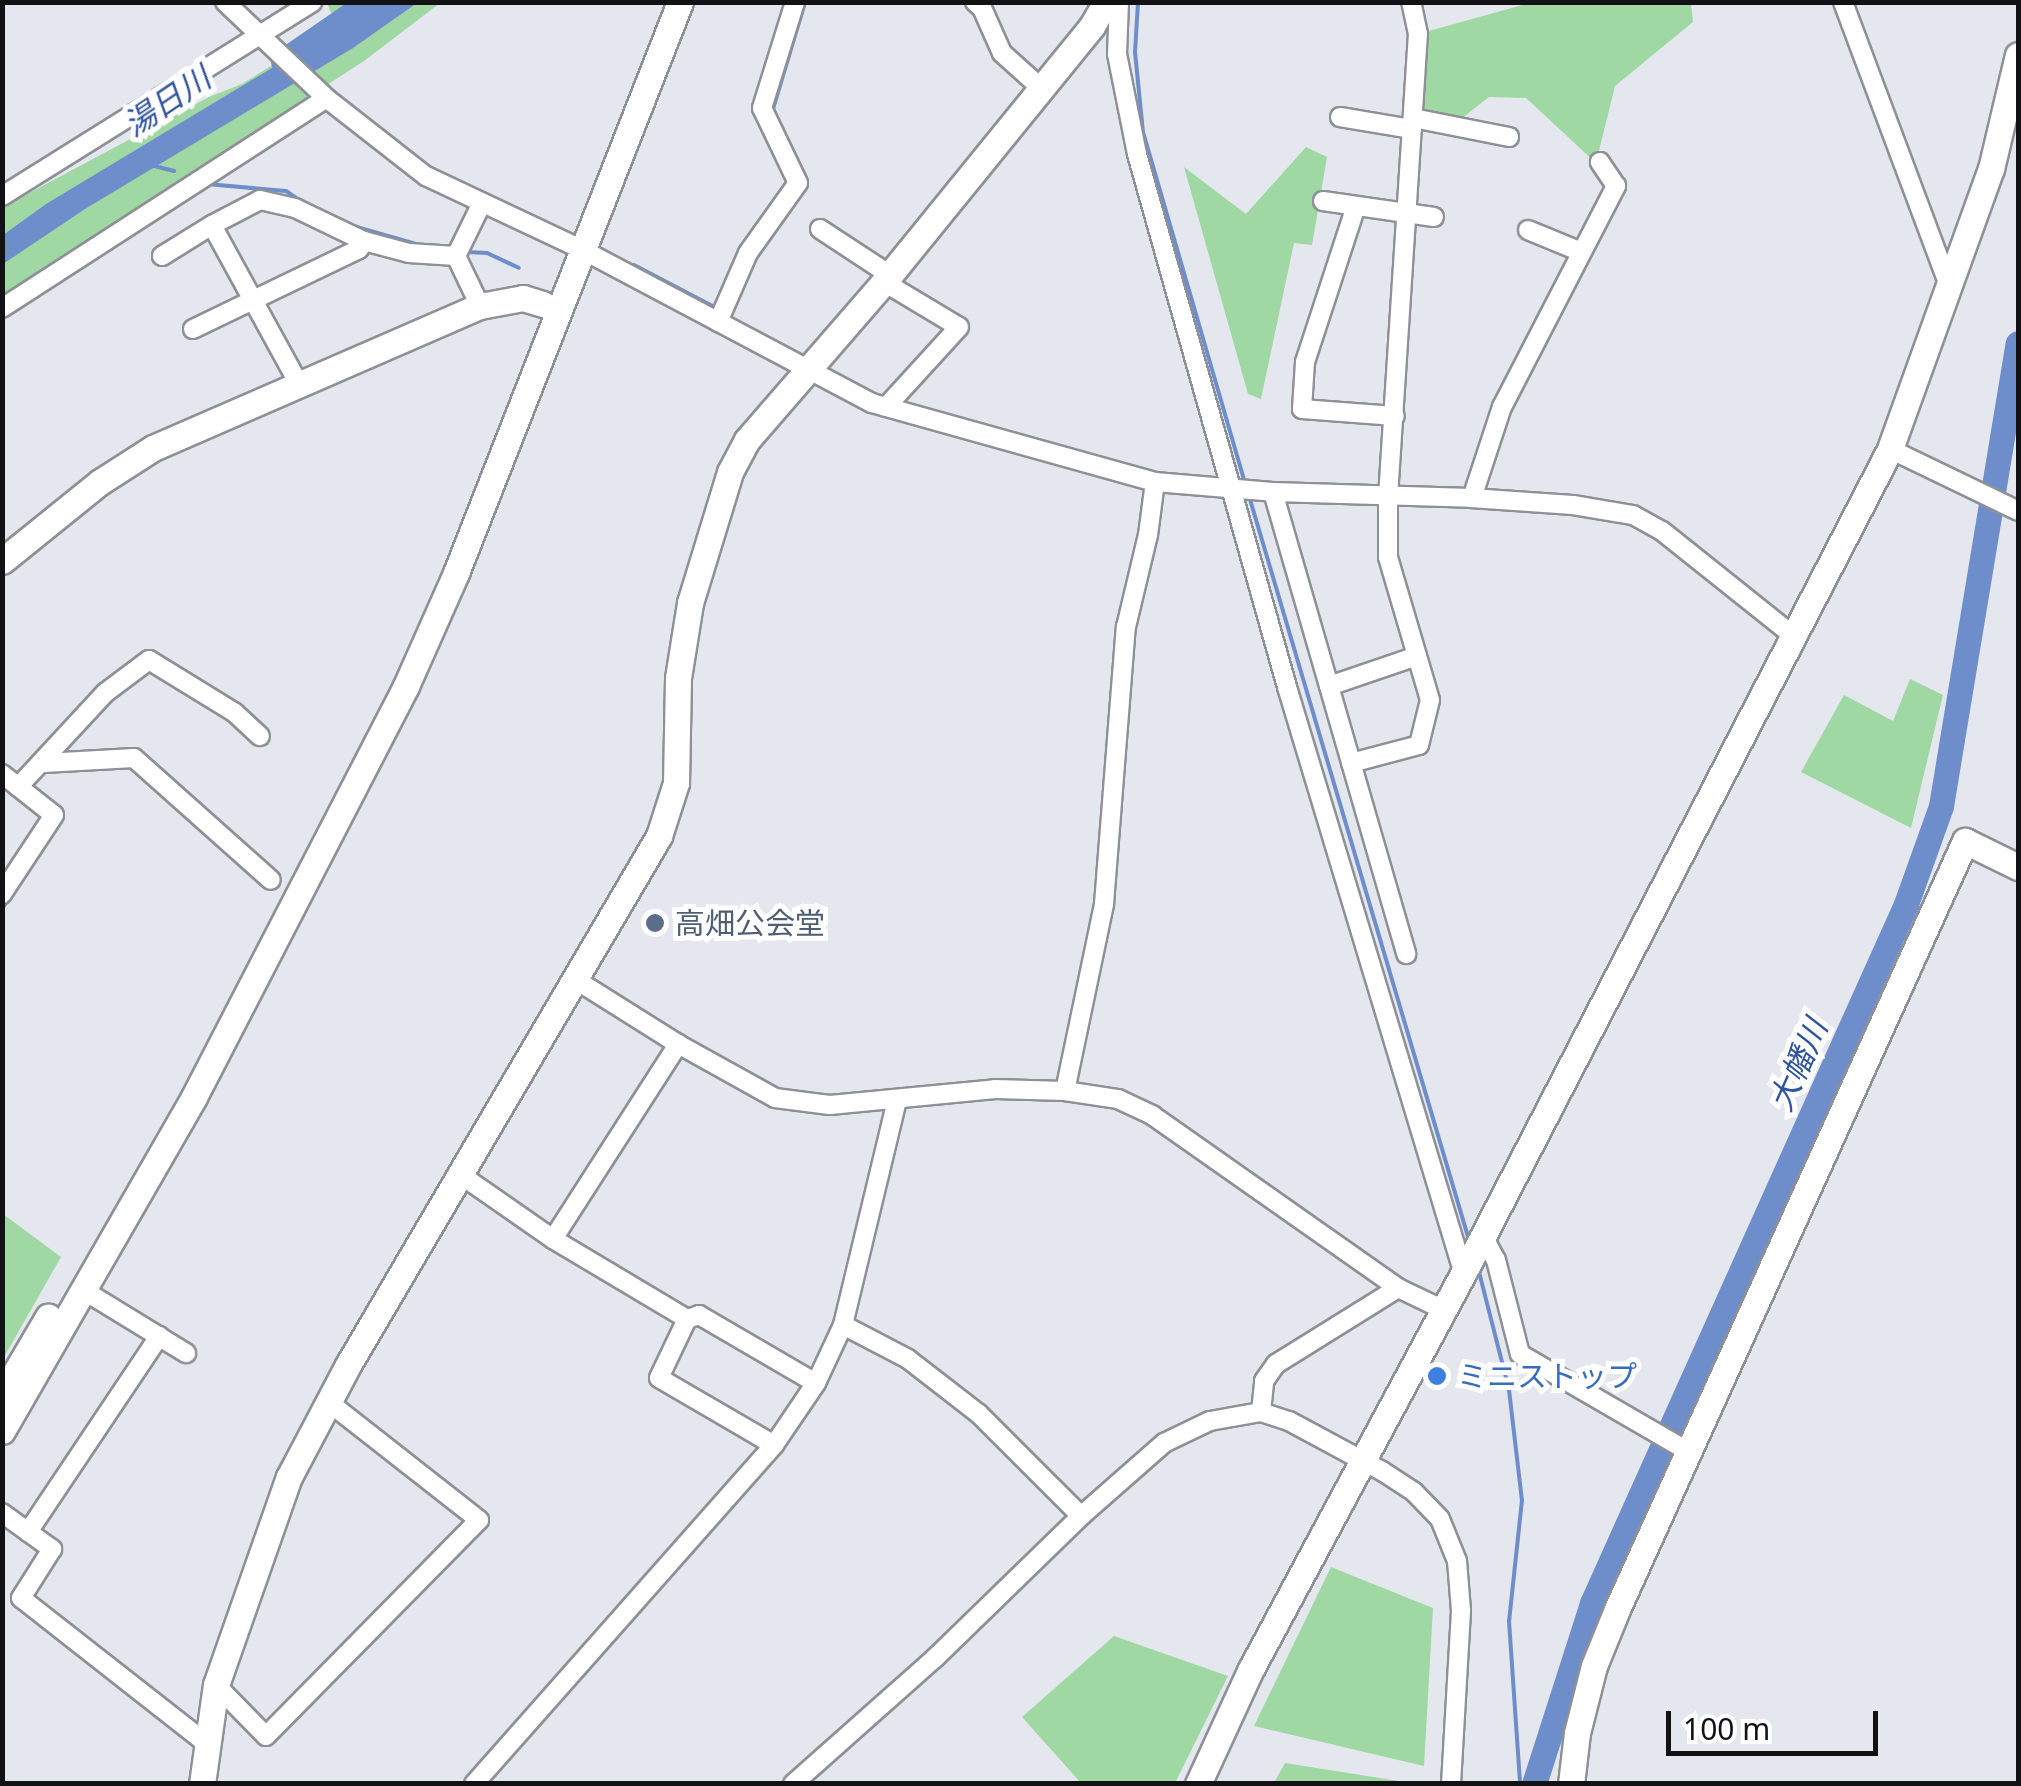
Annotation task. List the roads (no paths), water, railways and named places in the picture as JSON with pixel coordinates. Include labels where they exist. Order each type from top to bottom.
[{"type":"street","points":[[226,2],[325,97],[401,159],[886,407],[1155,482],[1268,491],[1472,498],[1573,505],[1633,515],[1662,531],[1796,638]]},
{"type":"street","points":[[2,196],[312,2]]},
{"type":"street","points":[[2,1431],[194,1096],[406,686],[456,573],[665,2]]},
{"type":"street","points":[[2,1395],[184,1086],[384,695],[438,572],[543,304],[574,246],[680,2]]},
{"type":"street","points":[[718,322],[748,253],[795,175],[762,108],[796,2]]},
{"type":"street","points":[[975,2],[982,8],[1002,53],[1041,88]]},
{"type":"street","points":[[202,1784],[216,1685],[288,1476],[647,860],[676,784],[678,678],[690,603],[730,472],[747,440],[811,372],[888,279],[1106,2]]},
{"type":"street","points":[[1119,2],[1117,54],[1137,154],[1233,489],[1473,1253]]},
{"type":"street","points":[[1351,763],[1419,745],[1430,700],[1388,558],[1388,497],[1418,34],[1411,2]]},
{"type":"street","points":[[1842,2],[1950,288]]},
{"type":"street","points":[[1198,1784],[1251,1669],[1796,638],[1890,449],[1991,169],[2018,56]]},
{"type":"street","points":[[2,308],[325,97]]},
{"type":"street","points":[[1340,117],[1508,137]]},
{"type":"street","points":[[1472,498],[1502,406],[1616,186],[1600,162]]},
{"type":"street","points":[[162,256],[260,200],[296,208],[364,241],[410,253],[456,256]]},
{"type":"street","points":[[1323,200],[1434,218]]},
{"type":"street","points":[[456,256],[482,203]]},
{"type":"street","points":[[1356,206],[1305,362],[1302,409],[1394,416]]},
{"type":"street","points":[[212,224],[300,386]]},
{"type":"street","points":[[820,229],[958,328],[886,407]]},
{"type":"street","points":[[1528,230],[1580,252]]},
{"type":"street","points":[[193,329],[359,249],[364,241]]},
{"type":"street","points":[[456,256],[480,306]]},
{"type":"street","points":[[2,561],[131,460],[480,306],[522,298],[543,304]]},
{"type":"street","points":[[1890,449],[2017,510]]},
{"type":"street","points":[[1065,1091],[1104,904],[1126,627],[1155,482]]},
{"type":"street","points":[[1268,491],[1406,954]]},
{"type":"street","points":[[1329,686],[1417,656]]},
{"type":"street","points":[[18,787],[105,694],[149,660],[234,712],[260,736]]},
{"type":"street","points":[[44,763],[134,758],[271,880]]},
{"type":"street","points":[[2,774],[54,814],[2,894]]},
{"type":"street","points":[[1571,1784],[1577,1733],[1594,1666],[1687,1451],[1965,841],[2018,867]]},
{"type":"street","points":[[576,980],[678,1044],[775,1098],[830,1105],[995,1090],[1065,1091],[1118,1099],[1152,1114],[1398,1288],[1442,1309]]},
{"type":"street","points":[[554,1238],[678,1044]]},
{"type":"street","points":[[474,1784],[774,1445],[816,1384],[843,1325],[896,1100]]},
{"type":"street","points":[[461,1175],[554,1238],[687,1319],[699,1316],[816,1384]]},
{"type":"street","points":[[1473,1253],[1496,1260],[1520,1354],[1687,1451]]},
{"type":"street","points":[[1260,1412],[1264,1380],[1276,1364],[1398,1288]]},
{"type":"street","points":[[84,1290],[186,1353]]},
{"type":"street","points":[[687,1319],[659,1378],[774,1445]]},
{"type":"street","points":[[843,1325],[908,1359],[979,1414],[1080,1516]]},
{"type":"street","points":[[28,1532],[159,1336]]},
{"type":"street","points":[[216,1685],[266,1736],[479,1520],[330,1402]]},
{"type":"street","points":[[792,1784],[935,1658],[1080,1516],[1164,1443],[1210,1421],[1260,1412],[1289,1421],[1361,1460],[1414,1492],[1440,1519],[1457,1561],[1461,1611],[1452,1784]]},
{"type":"street","points":[[2,1513],[52,1549],[21,1598],[207,1744]]},
{"type":"water","points":[[380,3],[417,3],[353,48],[85,209],[3,264],[3,235],[46,204]]},
{"type":"waterway","name":"湯日川","points":[[283,61],[369,2]]},
{"type":"waterway","points":[[783,131],[773,109],[805,2]]},
{"type":"waterway","points":[[1138,2],[1135,52],[1143,132],[1245,482]]},
{"type":"waterway","points":[[150,165],[174,171]]},
{"type":"waterway","points":[[207,184],[286,191],[304,203]]},
{"type":"waterway","points":[[353,226],[420,245]]},
{"type":"waterway","points":[[467,252],[487,253],[519,268]]},
{"type":"waterway","points":[[634,265],[718,309]]},
{"type":"waterway","name":"大幡川","points":[[1534,1784],[1592,1603],[1906,904],[1941,806],[2018,343]]},
{"type":"waterway","points":[[1249,496],[1469,1240]]},
{"type":"waterway","points":[[2,909],[10,897]]},
{"type":"waterway","points":[[1478,1268],[1509,1390],[1522,1500],[1509,1621],[1520,1784]]},
{"type":"place","name":"高畑公会堂","points":[[655,923]]},
{"type":"place","name":"ミニストップ","points":[[1437,1376]]}]
